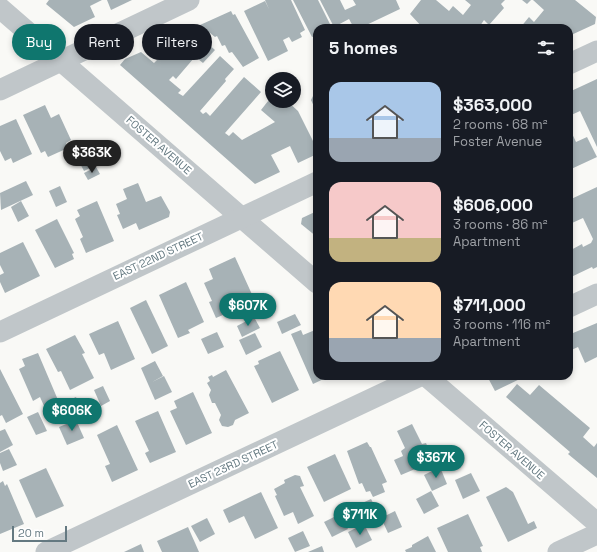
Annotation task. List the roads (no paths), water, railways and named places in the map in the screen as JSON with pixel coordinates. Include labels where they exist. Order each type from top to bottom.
[{"type":"street","points":[[0,90],[189,0]]},
{"type":"street","name":"FOSTER AVENUE","points":[[0,8],[313,279]]},
{"type":"street","points":[[573,62],[597,51]]},
{"type":"street","name":"EAST 22ND STREET","points":[[0,332],[313,184]]},
{"type":"street","points":[[573,305],[597,294]]},
{"type":"street","name":"EAST 23RD STREET","points":[[46,552],[412,380]]},
{"type":"street","name":"FOSTER AVENUE","points":[[431,380],[597,523]]},
{"type":"street","points":[[558,552],[597,534]]}]
